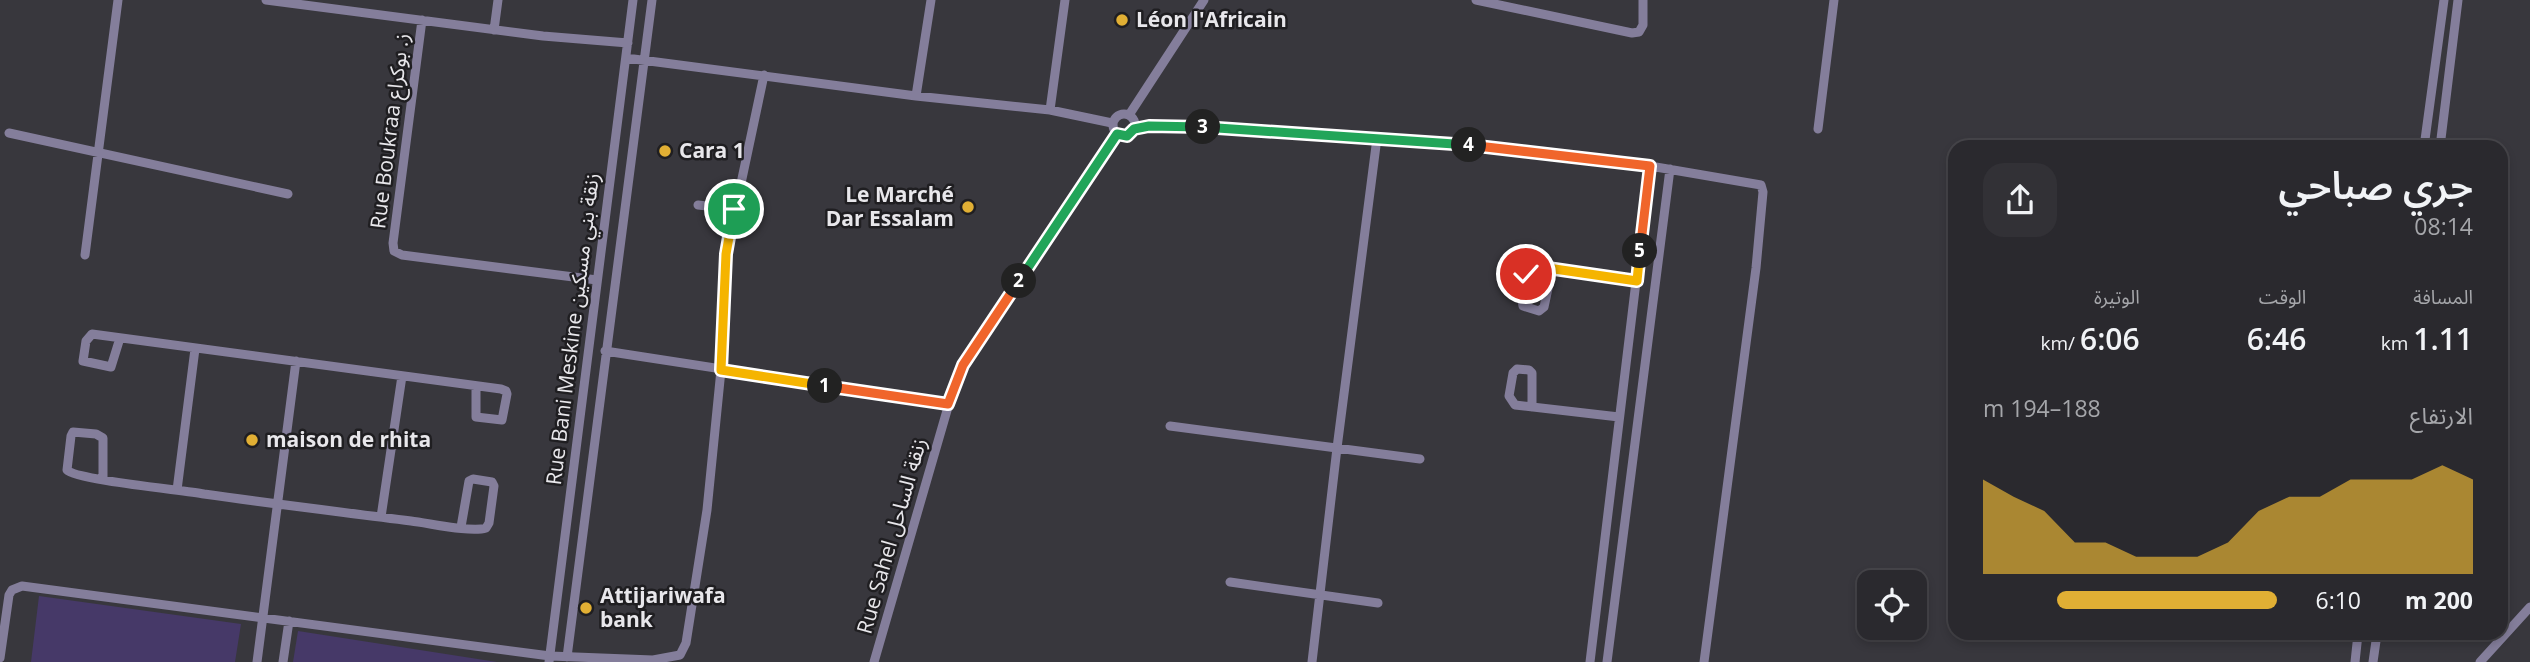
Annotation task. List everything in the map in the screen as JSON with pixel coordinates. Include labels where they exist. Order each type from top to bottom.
[{"type":"street","points":[[85,256],[118,0]]},
{"type":"street","points":[[267,0],[543,36],[628,43]]},
{"type":"street","points":[[494,30],[498,0]]},
{"type":"street","name":"Rue Bani Meskine زنقة بني مسكين","points":[[549,659],[633,0]]},
{"type":"street","points":[[567,657],[652,0]]},
{"type":"street","points":[[916,96],[931,0]]},
{"type":"street","points":[[1050,110],[1065,0]]},
{"type":"street","points":[[1129,115],[1203,0]]},
{"type":"street","points":[[1476,0],[1632,33],[1639,32],[1643,25],[1643,0]]},
{"type":"street","points":[[1818,130],[1834,0]]},
{"type":"street","points":[[2425,140],[2444,0]]},
{"type":"street","points":[[2441,140],[2458,0]]},
{"type":"street","name":"Rue Boukraa ز. بوكراع","points":[[422,20],[394,251],[402,255],[597,280]]},
{"type":"street","points":[[626,58],[916,96],[1050,110],[1112,123]]},
{"type":"street","points":[[0,658],[9,595],[12,590],[22,586],[262,617],[549,659],[567,657],[663,660],[680,655],[684,650],[707,510],[721,370],[726,254],[764,75]]},
{"type":"street","points":[[2432,90],[2446,92]]},
{"type":"street","points":[[1112,123],[1118,116],[1129,115]]},
{"type":"street","points":[[1112,123],[1117,134],[1127,136],[1134,129],[1135,122],[1129,115]]},
{"type":"street","points":[[1134,129],[1163,125],[1475,145],[1671,169],[1755,183],[1763,189],[1756,268],[1704,662]]},
{"type":"street","points":[[9,134],[288,194]]},
{"type":"street","name":"Rue Sahel زنقة الساحل","points":[[874,662],[948,404],[963,365],[1117,134]]},
{"type":"street","points":[[1312,662],[1377,138]]},
{"type":"street","points":[[1590,662],[1650,166]]},
{"type":"street","points":[[1607,662],[1671,169]]},
{"type":"street","points":[[698,205],[734,209]]},
{"type":"street","points":[[1552,270],[1544,307],[1539,311],[1522,306],[1528,269],[1534,266],[1637,281]]},
{"type":"street","points":[[120,338],[111,367],[83,361],[86,341],[92,334],[476,386],[506,391],[502,420],[477,417],[476,386]]},
{"type":"street","points":[[177,490],[195,349]]},
{"type":"street","points":[[605,351],[948,404]]},
{"type":"street","points":[[257,662],[296,361]]},
{"type":"street","points":[[381,517],[402,376]]},
{"type":"street","points":[[1532,407],[1619,417]]},
{"type":"street","points":[[1170,426],[1420,458]]},
{"type":"street","points":[[103,479],[103,438],[96,434],[73,432],[68,471],[103,479],[177,490],[481,530],[488,526],[494,485],[492,482],[473,479],[469,481],[461,527]]},
{"type":"street","points":[[1612,474],[1630,477]]},
{"type":"street","points":[[1230,583],[1378,603]]},
{"type":"street","points":[[2508,631],[2530,607]]},
{"type":"street","points":[[284,662],[289,621]]},
{"type":"street","points":[[2355,662],[2357,640]]},
{"type":"street","points":[[2373,662],[2375,640]]},
{"type":"street","points":[[2480,662],[2500,640]]},
{"type":"shaded area","points":[[39,596],[241,624],[235,662],[31,662]]},
{"type":"shaded area","points":[[298,631],[497,662],[293,662]]},
{"type":"place","name":"Léon l'Africain","points":[[1122,20]]},
{"type":"place","name":"Cara 1","points":[[665,151]]},
{"type":"place","name":"Le Marché Dar Essalam","points":[[968,207]]},
{"type":"place","name":"maison de rhita","points":[[252,440]]},
{"type":"place","name":"Attijariwafa bank","points":[[586,608]]},
{"type":"route","points":[[734,209],[726,254],[721,370],[948,404],[963,365],[1117,134],[1127,136],[1134,129],[1163,125],[1475,145],[1650,166],[1637,281],[1534,266],[1530,267],[1526,274]]}]
